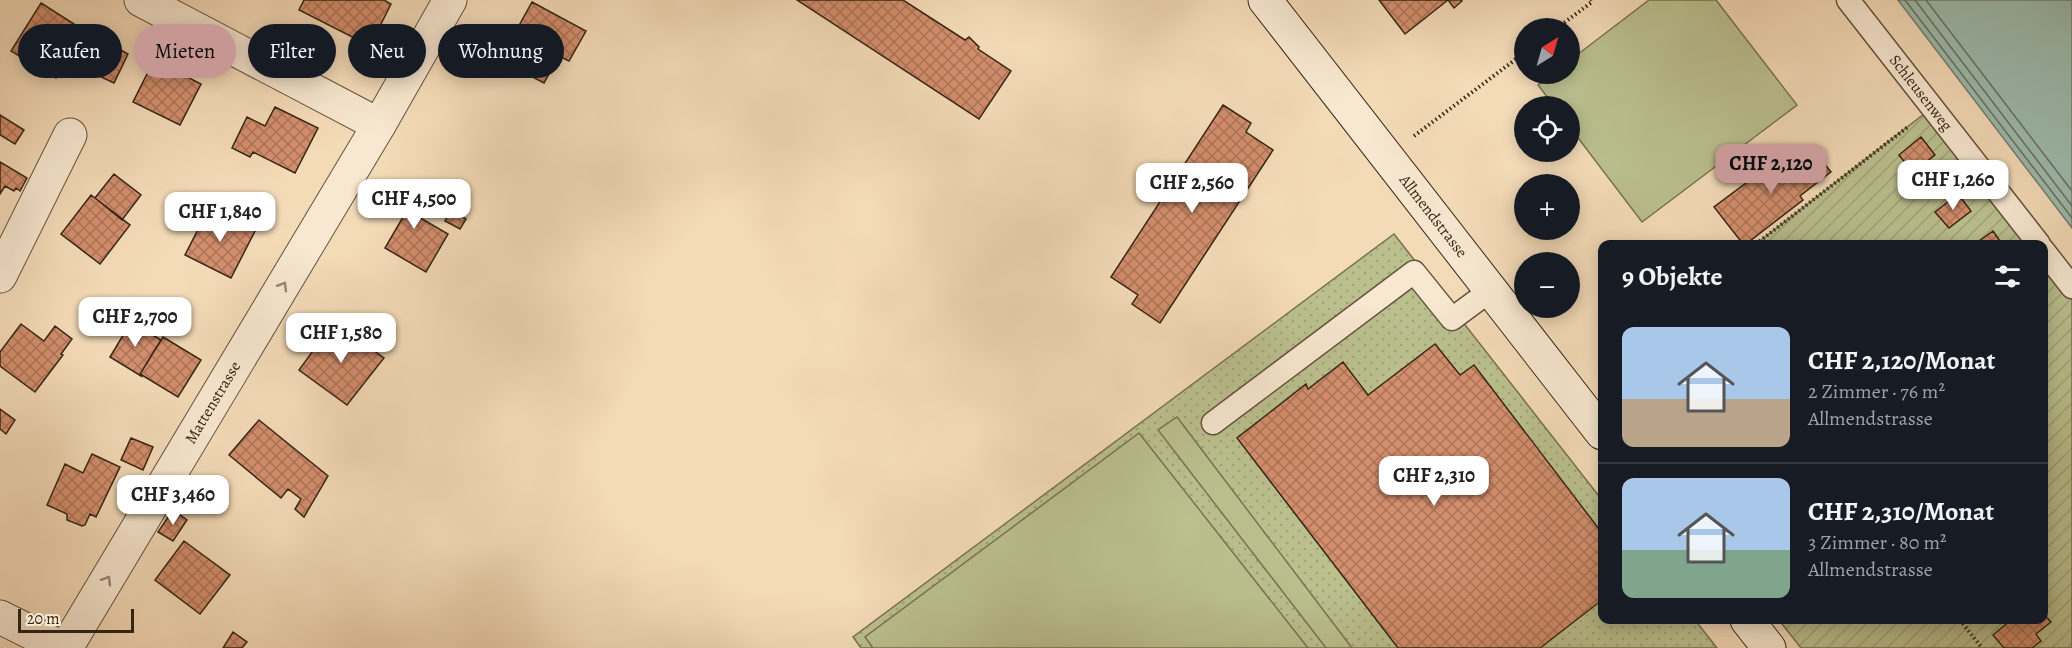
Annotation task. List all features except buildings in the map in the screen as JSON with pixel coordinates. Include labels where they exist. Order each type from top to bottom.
[{"type":"street","points":[[141,0],[379,125]]},
{"type":"street","name":"Mattenstrasse","points":[[64,648],[379,125],[450,0]]},
{"type":"street","name":"Allmendstrasse","points":[[1266,0],[1598,428]]},
{"type":"street","points":[[0,276],[70,135]]},
{"type":"street","points":[[0,617],[64,648]]},
{"type":"street","points":[[1750,624],[1769,648]]},
{"type":"lane","name":"Schleusenweg","points":[[1848,0],[2036,240]]},
{"type":"lane","points":[[2048,256],[2072,287]]},
{"type":"lane","points":[[1213,423],[1414,272],[1452,319],[1491,290]]},
{"type":"path","points":[[1570,18],[1592,2],[1591,0]]},
{"type":"path","points":[[1408,140],[1514,60]]},
{"type":"path","points":[[1761,240],[1933,107]]},
{"type":"path","points":[[1963,624],[1982,648]]},
{"type":"green space","points":[[1649,0],[1716,0],[1797,105],[1642,222],[1580,140],[1580,96],[1546,96],[1538,85],[1580,84],[1580,53]]},
{"type":"green space","points":[[1933,107],[2033,240],[1761,240]]},
{"type":"green space","points":[[1394,234],[1598,495],[1598,624],[1698,624],[1717,648],[861,648],[853,637]]},
{"type":"green space","points":[[2048,260],[2072,292],[2072,648],[1801,648],[1782,624],[2048,624]]},
{"type":"green space","points":[[1177,417],[1352,648],[1326,648],[1158,430]]},
{"type":"green space","points":[[1139,433],[1308,648],[873,648],[865,637]]},
{"type":"water","points":[[1898,0],[2072,0],[2072,228]]}]
